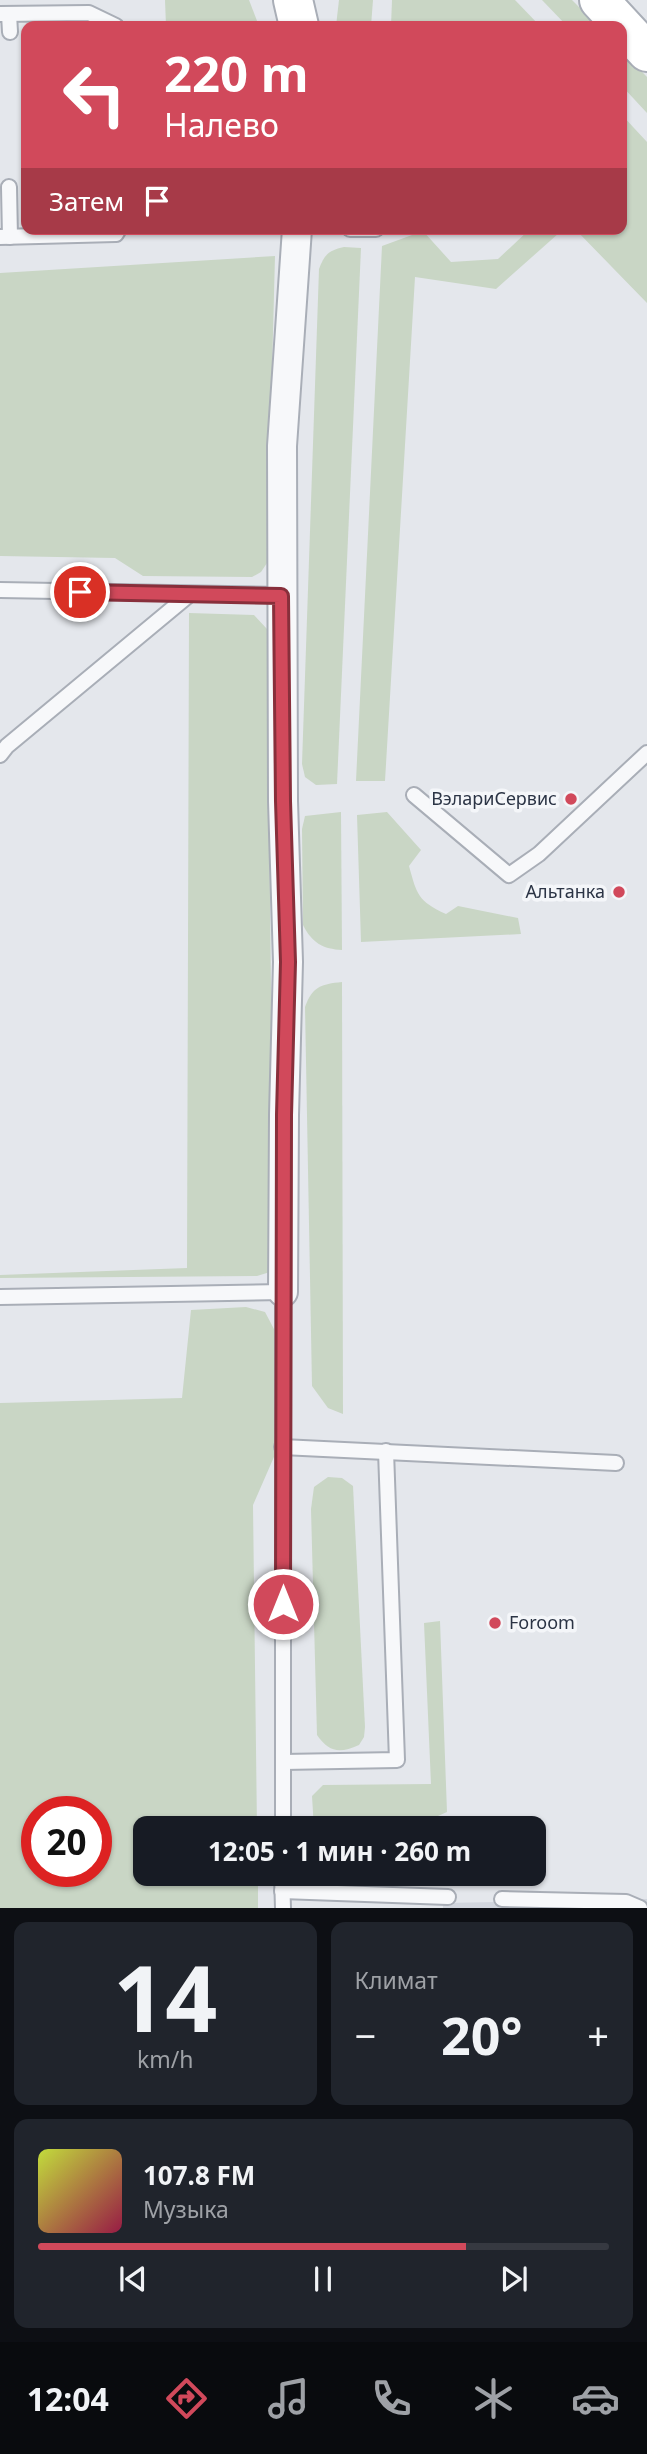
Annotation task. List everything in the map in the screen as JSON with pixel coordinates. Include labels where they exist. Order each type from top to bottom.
[{"type":"main road","points":[[293,0],[298,21]]},
{"type":"main road","points":[[317,21],[319,0]]},
{"type":"main road","points":[[599,0],[618,21]]},
{"type":"main road","points":[[627,30],[647,52]]},
{"type":"street","points":[[283,1292],[288,962],[283,801],[282,446],[297,235]]},
{"type":"lane","points":[[10,32],[5,14],[89,13],[106,21]]},
{"type":"lane","points":[[9,187],[5,237],[79,235]]},
{"type":"lane","points":[[0,590],[281,596]]},
{"type":"lane","points":[[0,755],[6,746],[190,594]]},
{"type":"lane","points":[[414,795],[509,875],[539,854],[647,753]]},
{"type":"lane","points":[[0,1297],[283,1292],[282,1816]]},
{"type":"lane","points":[[282,1447],[616,1463]]},
{"type":"lane","points":[[283,1762],[397,1760],[386,1451]]},
{"type":"lane","points":[[282,1886],[282,1908]]},
{"type":"lane","points":[[282,1891],[448,1897]]},
{"type":"lane","points":[[502,1899],[626,1902],[640,1908]]},
{"type":"shaded area","points":[[647,1899],[647,1908],[443,1908],[443,1903]]},
{"type":"green space","points":[[165,0],[249,0],[257,21],[166,21]]},
{"type":"green space","points":[[339,0],[373,0],[371,21],[337,21]]},
{"type":"green space","points":[[392,0],[515,0],[535,21],[391,21]]},
{"type":"green space","points":[[542,0],[572,0],[593,21],[562,21]]},
{"type":"green space","points":[[627,56],[647,77],[647,113],[627,91]]},
{"type":"green space","points":[[627,120],[647,142],[647,303],[581,235],[627,235]]},
{"type":"green space","points":[[412,235],[427,235],[451,262],[498,259],[524,235],[557,235],[496,289],[415,277],[385,781],[356,781],[382,246]]},
{"type":"green space","points":[[344,247],[361,248],[337,784],[316,785],[305,777],[302,764],[319,269],[328,254]]},
{"type":"green space","points":[[275,256],[267,563],[261,572],[252,577],[143,576],[115,558],[0,556],[0,273]]},
{"type":"green space","points":[[189,613],[254,615],[267,629],[274,1258],[270,1272],[257,1276],[0,1278],[0,1275],[187,1268]]},
{"type":"green space","points":[[341,812],[342,950],[319,944],[303,925],[302,829],[305,816]]},
{"type":"green space","points":[[387,812],[421,850],[409,866],[417,891],[424,901],[446,914],[458,906],[518,918],[521,934],[361,942],[357,815]]},
{"type":"green space","points":[[342,982],[343,1414],[328,1408],[312,1386],[305,1007],[318,988]]},
{"type":"green space","points":[[246,1307],[265,1312],[275,1331],[277,1450],[253,1505],[257,1816],[133,1816],[133,1886],[258,1886],[258,1908],[0,1908],[0,1403],[182,1398],[191,1310]]},
{"type":"green space","points":[[328,1477],[342,1478],[353,1486],[365,1727],[364,1737],[359,1745],[346,1750],[330,1748],[317,1735],[311,1509],[314,1487]]},
{"type":"green space","points":[[440,1621],[447,1812],[438,1816],[313,1816],[312,1796],[323,1785],[431,1784],[424,1623]]},
{"type":"place","name":"ВэлариСервис","points":[[571,799]]},
{"type":"place","name":"Альтанка","points":[[619,892]]},
{"type":"place","name":"Foroom","points":[[495,1623]]},
{"type":"route","points":[[80,592],[281,596],[288,962],[282,1344],[283,1604]]}]
